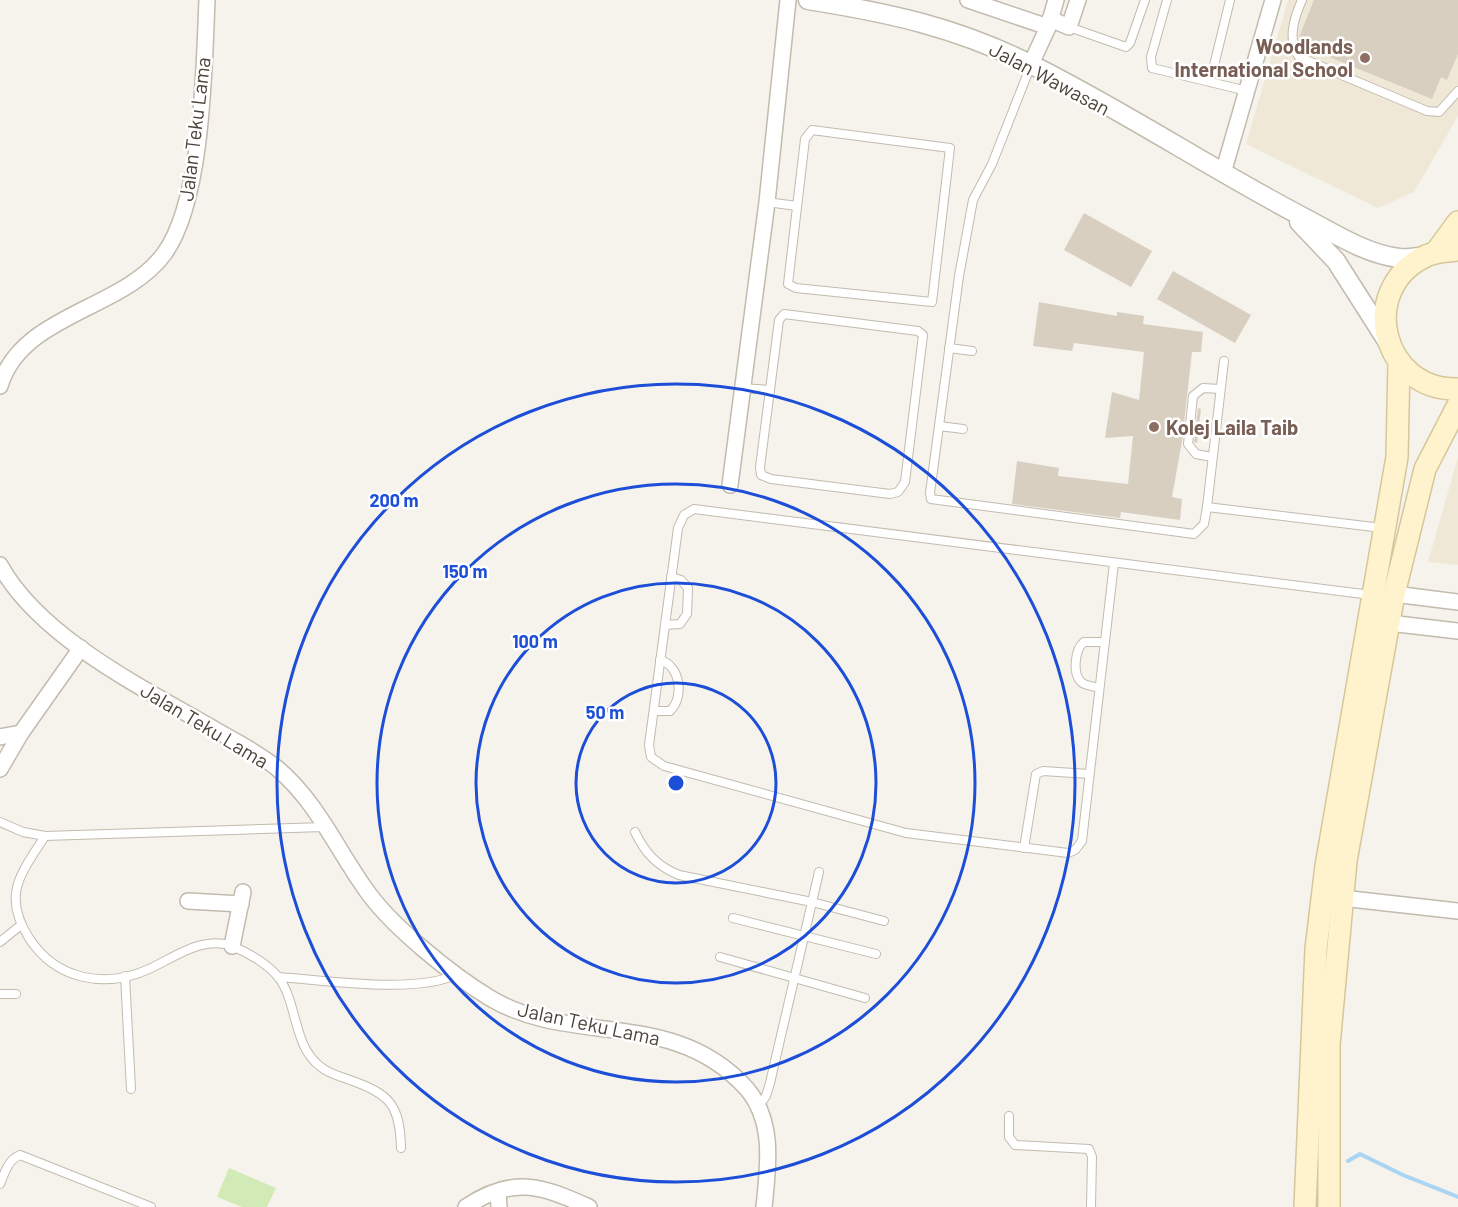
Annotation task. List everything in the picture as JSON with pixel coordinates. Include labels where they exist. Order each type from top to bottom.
[{"type":"main road","points":[[1305,1207],[1316,950],[1326,866],[1397,457],[1394,353],[1385,326],[1386,305],[1394,285],[1407,268],[1431,254],[1458,222]]},
{"type":"main road","points":[[1431,254],[1458,250]]},
{"type":"main road","points":[[1394,353],[1412,375],[1429,384],[1458,389]]},
{"type":"main road","points":[[1329,1207],[1329,1045],[1346,861],[1394,594],[1425,469],[1458,405]]},
{"type":"street","name":"Jalan Teku Lama","points":[[0,386],[15,358],[36,338],[58,322],[91,307],[149,270],[164,255],[176,233],[188,197],[200,114],[207,0]]},
{"type":"street","points":[[729,485],[767,202],[788,0]]},
{"type":"street","name":"Jalan Wawasan","points":[[808,0],[926,22],[975,38],[1031,64],[1274,202]]},
{"type":"street","points":[[968,0],[1069,27],[1078,0]]},
{"type":"street","points":[[1031,64],[1049,23],[1056,0]]},
{"type":"street","points":[[1223,173],[1273,0]]},
{"type":"street","points":[[1274,202],[1380,254],[1400,259],[1431,254]]},
{"type":"street","points":[[1274,202],[1314,235],[1336,261],[1370,311],[1394,353]]},
{"type":"street","name":"Jalan Teku Lama","points":[[0,565],[20,594],[81,648],[268,761],[316,811],[370,897],[400,927],[456,974],[492,999],[524,1012],[675,1041],[702,1052],[728,1071],[759,1106],[765,1125],[769,1156],[764,1207]]},
{"type":"street","points":[[1394,594],[1458,602]]},
{"type":"street","points":[[1389,623],[1458,631]]},
{"type":"street","points":[[0,769],[21,733],[81,648]]},
{"type":"street","points":[[0,737],[21,733]]},
{"type":"street","points":[[188,901],[242,898],[232,946]]},
{"type":"street","points":[[1342,898],[1458,911]]},
{"type":"street","points":[[466,1207],[499,1199],[530,1185],[551,1190],[589,1207]]},
{"type":"lane","points":[[1069,27],[1126,47],[1130,43],[1145,0]]},
{"type":"lane","points":[[1167,0],[1151,57],[1152,68],[1248,92]]},
{"type":"lane","points":[[1210,82],[1230,0]]},
{"type":"lane","points":[[1302,0],[1293,32],[1292,47],[1299,57],[1427,111],[1439,112],[1458,91]]},
{"type":"lane","points":[[1031,64],[992,164],[973,200],[949,348],[929,496],[934,502],[1194,534],[1204,524],[1208,507],[1224,361]]},
{"type":"lane","points":[[812,130],[950,148],[932,302],[791,287],[788,279],[797,206],[805,139],[812,130]]},
{"type":"lane","points":[[767,202],[797,206]]},
{"type":"lane","points":[[781,315],[918,331],[923,335],[923,340],[903,487],[898,492],[890,494],[771,479],[761,475],[760,467],[770,390],[781,315]]},
{"type":"lane","points":[[949,348],[972,351]]},
{"type":"lane","points":[[741,388],[770,390]]},
{"type":"lane","points":[[1212,457],[1196,454],[1188,444],[1193,396],[1203,388],[1220,389]]},
{"type":"lane","points":[[939,426],[963,429]]},
{"type":"lane","points":[[1208,507],[1384,528]]},
{"type":"lane","points":[[1114,563],[1079,846],[1068,853],[906,833],[664,766],[654,761],[649,751],[680,521],[694,509],[1372,596]]},
{"type":"lane","points":[[665,625],[680,624],[687,614],[688,588],[681,580],[671,577]]},
{"type":"lane","points":[[1099,688],[1083,684],[1079,679],[1076,672],[1078,649],[1084,642],[1105,642]]},
{"type":"lane","points":[[654,711],[670,711],[675,705],[678,674],[672,665],[660,660]]},
{"type":"lane","points":[[1024,848],[1036,774],[1043,771],[1089,774]]},
{"type":"lane","points":[[0,822],[23,832],[45,836],[324,827]]},
{"type":"lane","points":[[635,832],[650,858],[667,870],[812,902],[884,921]]},
{"type":"lane","points":[[45,836],[17,884],[15,905],[21,925],[38,951],[62,971],[85,978],[125,976],[147,970],[195,947],[215,944],[232,946],[278,977],[408,983],[440,981],[456,974]]},
{"type":"lane","points":[[759,1106],[766,1096],[770,1083],[819,872]]},
{"type":"lane","points":[[733,918],[876,954]]},
{"type":"lane","points":[[0,942],[21,925]]},
{"type":"lane","points":[[720,957],[865,998]]},
{"type":"lane","points":[[125,976],[131,1089]]},
{"type":"lane","points":[[278,977],[305,1047],[314,1061],[330,1073],[374,1090],[390,1102],[398,1115],[401,1148]]},
{"type":"lane","points":[[0,994],[16,994]]},
{"type":"lane","points":[[1009,1116],[1010,1137],[1016,1144],[1089,1149],[1092,1157],[1091,1207]]},
{"type":"lane","points":[[0,1184],[7,1167],[14,1157],[20,1155],[151,1207]]},
{"type":"shaded area","name":"Woodlands International School","points":[[1288,0],[1458,0],[1458,116],[1414,192],[1378,208],[1246,144]]},
{"type":"shaded area","points":[[1458,457],[1458,565],[1428,562]]},
{"type":"green space","points":[[229,1168],[276,1188],[267,1207],[242,1207],[217,1197]]},
{"type":"building","points":[[1314,0],[1458,0],[1458,54],[1447,80],[1441,77],[1432,99],[1300,45],[1299,37]]},
{"type":"building","points":[[1084,213],[1152,251],[1131,287],[1064,250]]},
{"type":"building","points":[[1173,271],[1251,315],[1235,343],[1157,299]]},
{"type":"building","points":[[1039,302],[1117,316],[1117,312],[1144,316],[1143,324],[1203,332],[1201,352],[1192,352],[1182,441],[1172,497],[1182,499],[1180,520],[1121,512],[1120,518],[1012,504],[1017,461],[1059,468],[1058,476],[1128,484],[1133,436],[1105,438],[1112,392],[1139,400],[1144,352],[1074,343],[1072,351],[1033,346]]},
{"type":"building","points":[[1198,408],[1201,409],[1197,443],[1194,442]]},
{"type":"waterway","points":[[1348,1161],[1360,1154],[1403,1175],[1458,1197]]},
{"type":"place","name":"Woodlands International School","points":[[1365,58]]},
{"type":"place","name":"Kolej Laila Taib","points":[[1154,427]]}]
